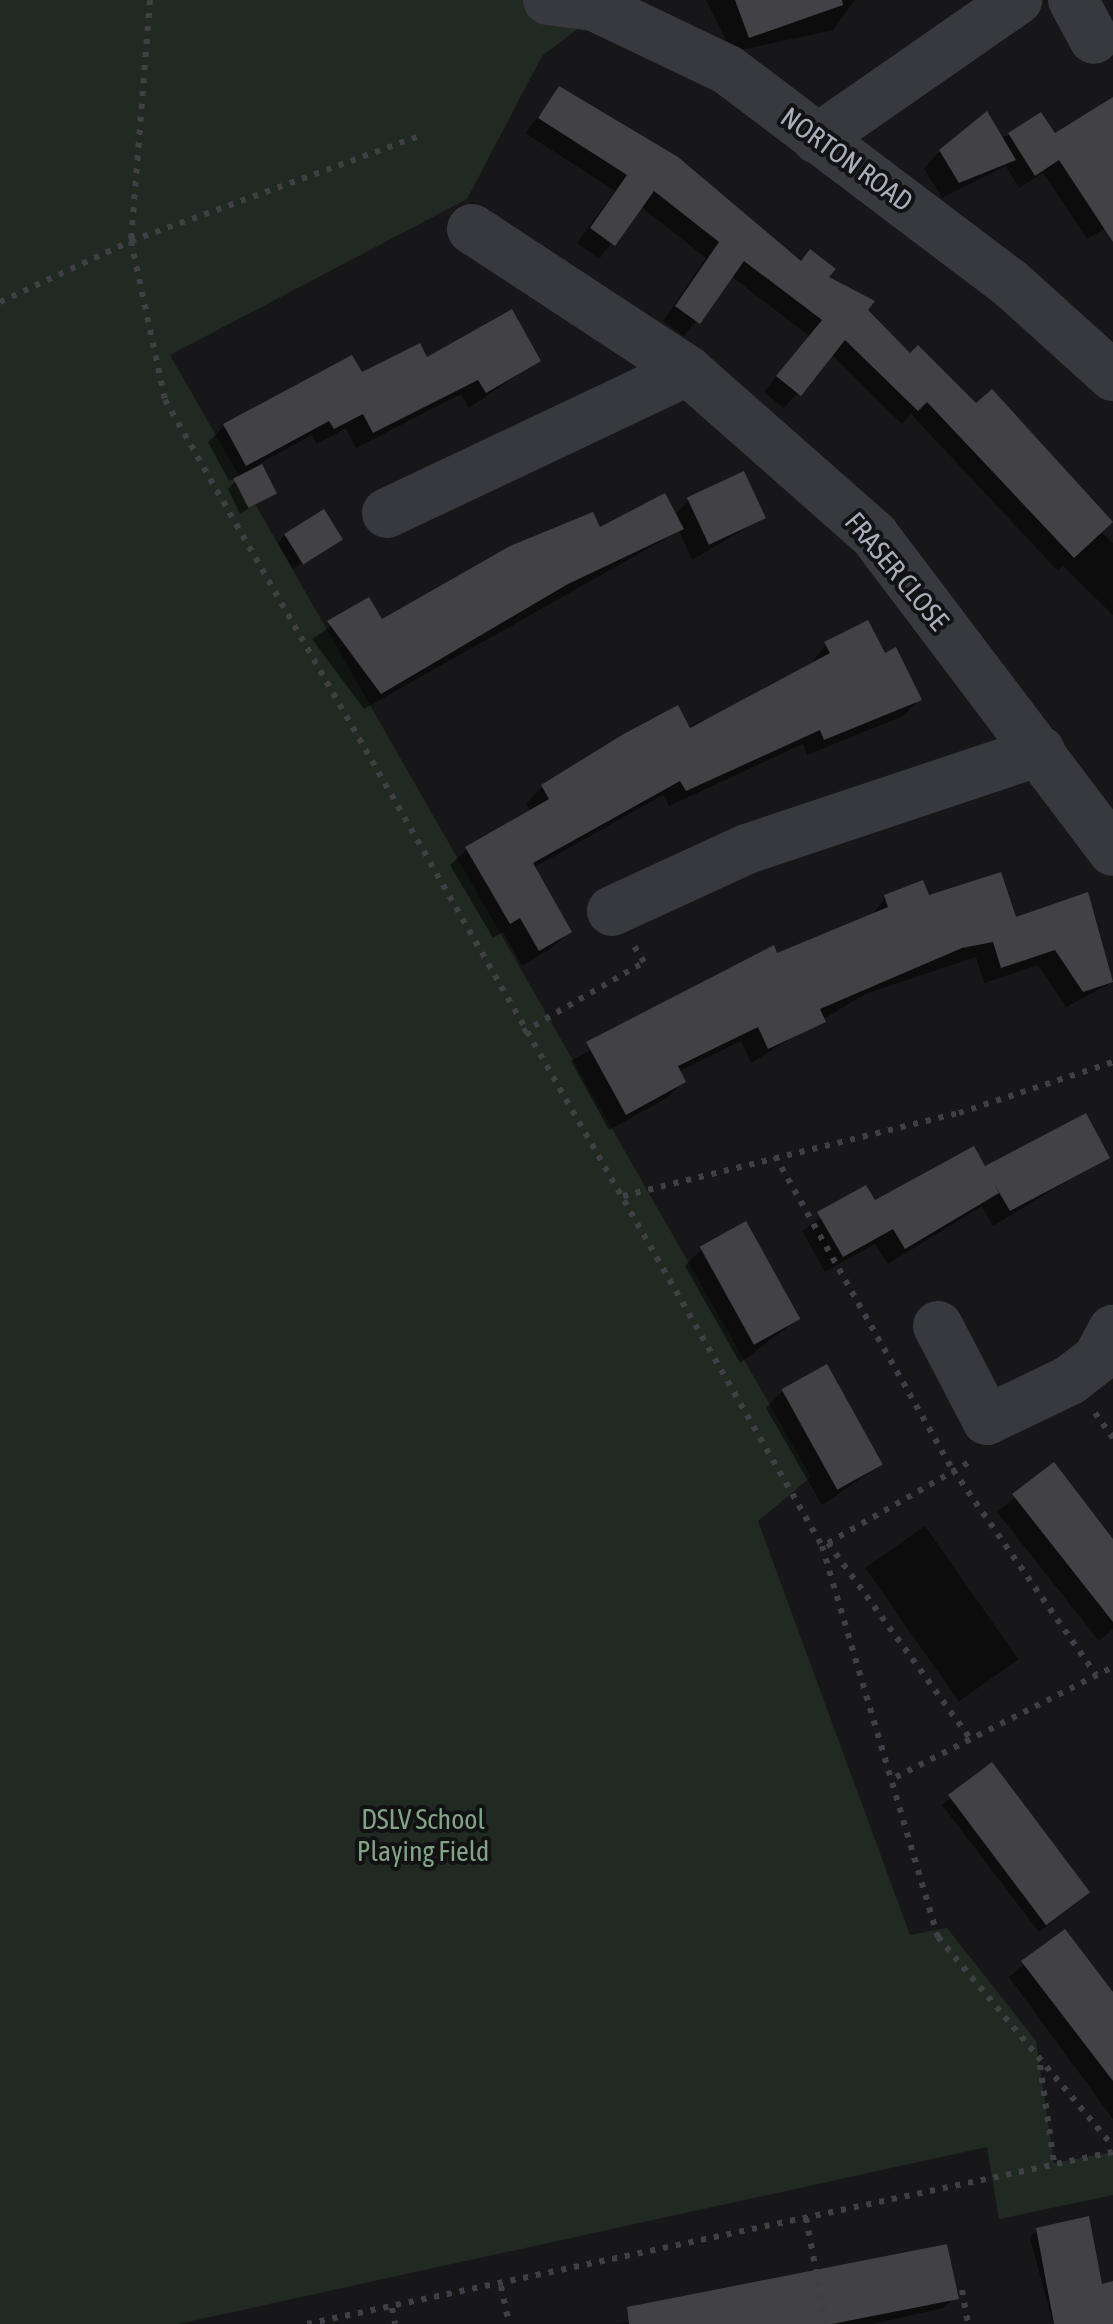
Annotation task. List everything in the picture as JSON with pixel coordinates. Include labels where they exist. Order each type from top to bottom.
[{"type":"street","name":"NORTON ROAD","points":[[548,0],[594,6],[660,34],[728,70],[1010,283],[1113,376]]},
{"type":"street","points":[[817,139],[1017,0]]},
{"type":"street","name":"FRASER CLOSE","points":[[472,228],[688,371],[874,535],[1113,851]]},
{"type":"street","points":[[387,513],[688,371]]},
{"type":"street","points":[[612,910],[766,842],[1040,752]]},
{"type":"street","points":[[938,1326],[987,1420],[1070,1380],[1098,1358],[1113,1330]]},
{"type":"path","points":[[150,0],[130,241],[164,400],[523,1032],[825,1544],[971,1740]]},
{"type":"path","points":[[0,302],[130,241],[418,137]]},
{"type":"path","points":[[523,1032],[644,962],[612,910]]},
{"type":"path","points":[[623,1196],[959,1113],[1113,1062]]},
{"type":"path","points":[[775,1156],[954,1470],[1096,1675]]},
{"type":"path","points":[[825,1544],[1001,1446],[987,1420]]},
{"type":"path","points":[[307,2324],[500,2286],[1113,2149],[938,1937],[825,1544]]},
{"type":"path","points":[[895,1777],[1113,1666]]},
{"type":"path","points":[[1040,2064],[1054,2163]]},
{"type":"path","points":[[806,2218],[826,2324]]},
{"type":"path","points":[[500,2286],[509,2324]]},
{"type":"path","points":[[962,2290],[968,2324]]},
{"type":"path","points":[[392,2308],[395,2324]]},
{"type":"green space","name":"DSLV School Playing Field","points":[[0,0],[616,0],[542,56],[467,199],[170,355],[811,1477],[758,1521],[910,1935],[947,1928],[1036,2041],[1054,2163],[1113,2152],[1113,2195],[999,2219],[987,2147],[178,2324],[0,2324]]},
{"type":"building","points":[[735,0],[842,0],[843,5],[749,38]]},
{"type":"building","points":[[559,86],[678,157],[801,261],[810,249],[836,269],[829,277],[875,301],[868,310],[910,353],[918,345],[976,403],[992,389],[1113,522],[1074,558],[927,402],[918,411],[845,340],[801,396],[776,376],[822,320],[744,261],[700,324],[675,306],[719,242],[654,191],[615,246],[590,228],[627,175],[538,118]]},
{"type":"building","points":[[1113,97],[1113,242],[1059,160],[1035,176],[1008,133],[1041,112],[1055,133]]},
{"type":"building","points":[[987,111],[1016,160],[959,183],[939,150]]},
{"type":"building","points":[[512,309],[541,361],[486,393],[478,380],[373,433],[363,414],[334,429],[329,421],[246,466],[223,424],[352,355],[362,372],[420,343],[427,357]]},
{"type":"building","points":[[262,464],[277,493],[248,508],[233,479]]},
{"type":"building","points":[[744,471],[766,518],[709,545],[687,498]]},
{"type":"building","points":[[665,493],[684,529],[568,584],[381,694],[327,621],[369,597],[382,619],[510,546],[593,512],[600,527]]},
{"type":"building","points":[[324,509],[343,540],[303,564],[284,534]]},
{"type":"building","points":[[868,620],[885,653],[896,647],[922,700],[824,740],[820,730],[686,791],[680,781],[533,863],[572,932],[539,951],[520,918],[510,924],[465,847],[549,799],[541,785],[622,735],[678,705],[690,728],[830,653],[824,642]]},
{"type":"building","points":[[1001,872],[1016,917],[1088,892],[1113,982],[1083,992],[1055,950],[1001,968],[993,942],[962,948],[820,1009],[826,1022],[768,1049],[758,1027],[678,1066],[686,1082],[626,1115],[586,1042],[774,945],[777,953],[888,907],[884,895],[923,880],[929,895]]},
{"type":"building","points":[[1086,1113],[1110,1158],[1010,1211],[993,1182],[999,1193],[905,1249],[893,1229],[843,1257],[817,1212],[866,1185],[875,1200],[974,1146],[985,1166]]},
{"type":"building","points":[[746,1221],[800,1319],[754,1345],[700,1247]]},
{"type":"building","points":[[827,1364],[883,1465],[837,1490],[782,1389]]},
{"type":"building","points":[[1054,1462],[1113,1539],[1113,1622],[1012,1494]]},
{"type":"building","points":[[992,1762],[1090,1892],[1046,1925],[948,1795]]},
{"type":"building","points":[[1065,1929],[1113,1992],[1113,2081],[1021,1961]]},
{"type":"building","points":[[1089,2216],[1102,2284],[1113,2281],[1113,2324],[1054,2324],[1036,2228]]},
{"type":"building","points":[[947,2244],[959,2299],[832,2324],[629,2324],[627,2307]]}]
